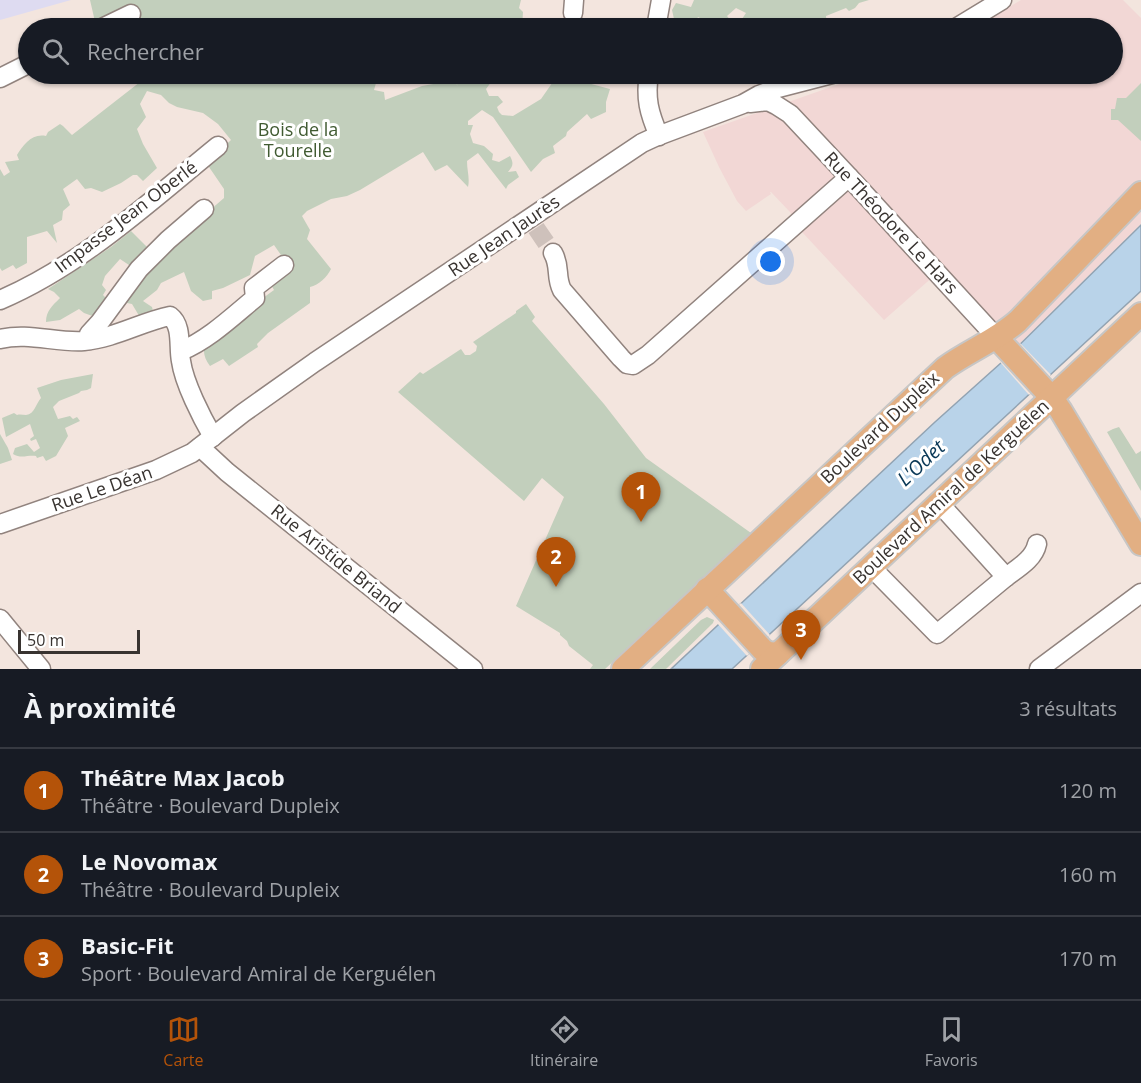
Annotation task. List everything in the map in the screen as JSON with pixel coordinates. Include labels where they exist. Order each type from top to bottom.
[{"type":"main road","name":"Boulevard Dupleix","points":[[622,669],[945,368],[966,354],[1003,344],[1006,332],[1141,193]]},
{"type":"main road","name":"Boulevard Amiral de Kerguélen","points":[[766,656],[871,567],[939,503],[1046,391],[1141,314]]},
{"type":"main road","points":[[1003,344],[1046,391],[1068,420],[1141,544]]},
{"type":"main road","points":[[707,589],[766,656]]},
{"type":"street","points":[[658,18],[661,0]]},
{"type":"street","points":[[972,18],[1002,0]]},
{"type":"street","points":[[123,18],[131,14]]},
{"type":"street","points":[[0,78],[18,69]]},
{"type":"street","points":[[648,84],[648,104],[659,136]]},
{"type":"street","points":[[786,111],[786,98],[795,84]]},
{"type":"street","name":"Rue Jean Jaurès","points":[[207,442],[243,412],[315,362],[532,223],[632,149],[766,93],[795,84]]},
{"type":"street","name":"Rue Théodore Le Hars","points":[[743,104],[768,101],[786,111],[1003,344]]},
{"type":"street","name":"Impasse Jean Oberlé","points":[[0,300],[38,282],[93,246],[218,146]]},
{"type":"street","points":[[553,253],[558,262],[558,279],[562,290],[621,358],[627,364],[633,365],[648,356],[849,177]]},
{"type":"street","points":[[0,339],[12,336],[67,341],[88,340],[91,331],[139,268],[204,209]]},
{"type":"street","points":[[181,351],[206,337],[255,298],[254,288],[284,265]]},
{"type":"street","name":"Rue Aristide Briand","points":[[88,340],[105,338],[170,316],[175,321],[185,378],[203,421],[209,456],[473,669]]},
{"type":"street","name":"Rue Le Déan","points":[[0,524],[156,470],[182,459],[207,442]]},
{"type":"street","points":[[939,503],[1006,577]]},
{"type":"street","points":[[871,567],[937,634],[1031,556],[1037,544]]},
{"type":"street","points":[[1039,669],[1141,593]]},
{"type":"street","points":[[0,620],[41,669]]},
{"type":"shaded area","points":[[0,0],[71,0],[0,20]]},
{"type":"shaded area","points":[[1021,0],[1123,0],[1141,18],[1141,224],[1019,344],[944,267],[884,320],[802,232],[790,212],[771,192],[746,211],[737,201],[703,132],[840,84],[1123,84],[1123,18],[991,18]]},
{"type":"green space","points":[[90,0],[521,0],[519,8],[523,12],[523,18],[94,18]]},
{"type":"green space","points":[[694,0],[869,0],[859,3],[849,11],[846,8],[826,16],[826,18],[743,18],[746,13],[736,8],[727,16],[729,18],[674,18],[672,10],[676,3],[691,7]]},
{"type":"green space","points":[[1141,83],[1141,141],[1118,120],[1111,120],[1111,109],[1115,109],[1117,98],[1126,98]]},
{"type":"green space","name":"Bois de la Tourelle","points":[[137,84],[376,84],[374,90],[384,92],[385,100],[433,84],[456,84],[458,86],[457,84],[490,84],[486,89],[489,96],[498,96],[503,102],[497,107],[499,112],[502,115],[513,116],[541,99],[551,84],[591,84],[610,89],[606,112],[591,119],[587,114],[553,146],[555,153],[543,159],[531,172],[493,117],[482,110],[468,121],[468,125],[473,125],[470,134],[473,143],[484,146],[493,154],[492,160],[499,162],[510,156],[512,165],[508,172],[516,171],[519,177],[506,189],[478,153],[467,161],[468,187],[447,165],[435,171],[423,152],[360,190],[347,196],[331,199],[307,211],[302,216],[310,230],[307,239],[331,269],[322,280],[310,287],[310,303],[268,333],[257,344],[258,347],[229,366],[223,359],[210,366],[204,348],[215,333],[274,290],[269,281],[288,265],[274,245],[255,256],[250,275],[212,291],[212,299],[203,301],[191,291],[184,272],[161,283],[157,290],[143,301],[152,307],[153,311],[141,319],[132,304],[122,302],[138,271],[120,259],[105,276],[102,285],[106,290],[103,295],[109,301],[98,318],[79,309],[60,320],[46,322],[48,312],[60,298],[48,289],[131,231],[150,250],[165,249],[224,198],[224,189],[209,167],[210,160],[231,140],[218,124],[203,113],[177,107],[161,95],[147,91],[140,104],[146,117],[137,129],[157,168],[143,181],[137,175],[133,175],[102,192],[91,188],[85,189],[77,179],[63,189],[70,205],[63,211],[62,220],[53,225],[57,243],[47,231],[27,237],[27,263],[16,269],[13,265],[2,271],[0,268],[0,169],[4,176],[10,172],[5,162],[19,160],[17,155],[28,141],[36,136],[46,136],[60,124],[72,135]]},
{"type":"green space","points":[[526,304],[535,317],[532,321],[604,404],[646,458],[751,533],[605,669],[590,669],[593,665],[569,646],[560,633],[516,606],[564,497],[542,478],[524,501],[398,392],[420,372],[423,374],[461,349],[465,355],[476,351],[477,346],[473,342]]},
{"type":"green space","points":[[93,374],[91,388],[59,401],[53,407],[58,419],[70,416],[73,419],[77,417],[80,421],[65,428],[68,436],[56,456],[46,461],[43,456],[21,457],[13,454],[15,448],[27,444],[34,452],[40,448],[36,439],[31,441],[30,439],[34,436],[30,424],[6,437],[2,418],[14,413],[26,415],[31,413],[41,398],[37,388],[61,380]]},
{"type":"green space","points":[[1119,427],[1136,454],[1141,451],[1141,491],[1107,432]]},
{"type":"green space","points":[[0,434],[12,460],[0,464]]},
{"type":"green space","points":[[707,617],[714,620],[713,623],[666,669],[650,669],[701,620]]},
{"type":"water","name":"L'Odet","points":[[1141,225],[1141,291],[732,669],[671,669],[1002,362]]},
{"type":"pier","points":[[1020,343],[1051,375],[1029,395],[1000,362]]},
{"type":"pier","points":[[741,603],[770,635],[747,656],[716,622]]},
{"type":"tunnel","points":[[536,228],[553,253]]},
{"type":"place","name":"Théâtre Max Jacob","points":[[641,522]]},
{"type":"place","name":"Le Novomax","points":[[556,587]]},
{"type":"place","name":"Basic-Fit","points":[[801,660]]}]
